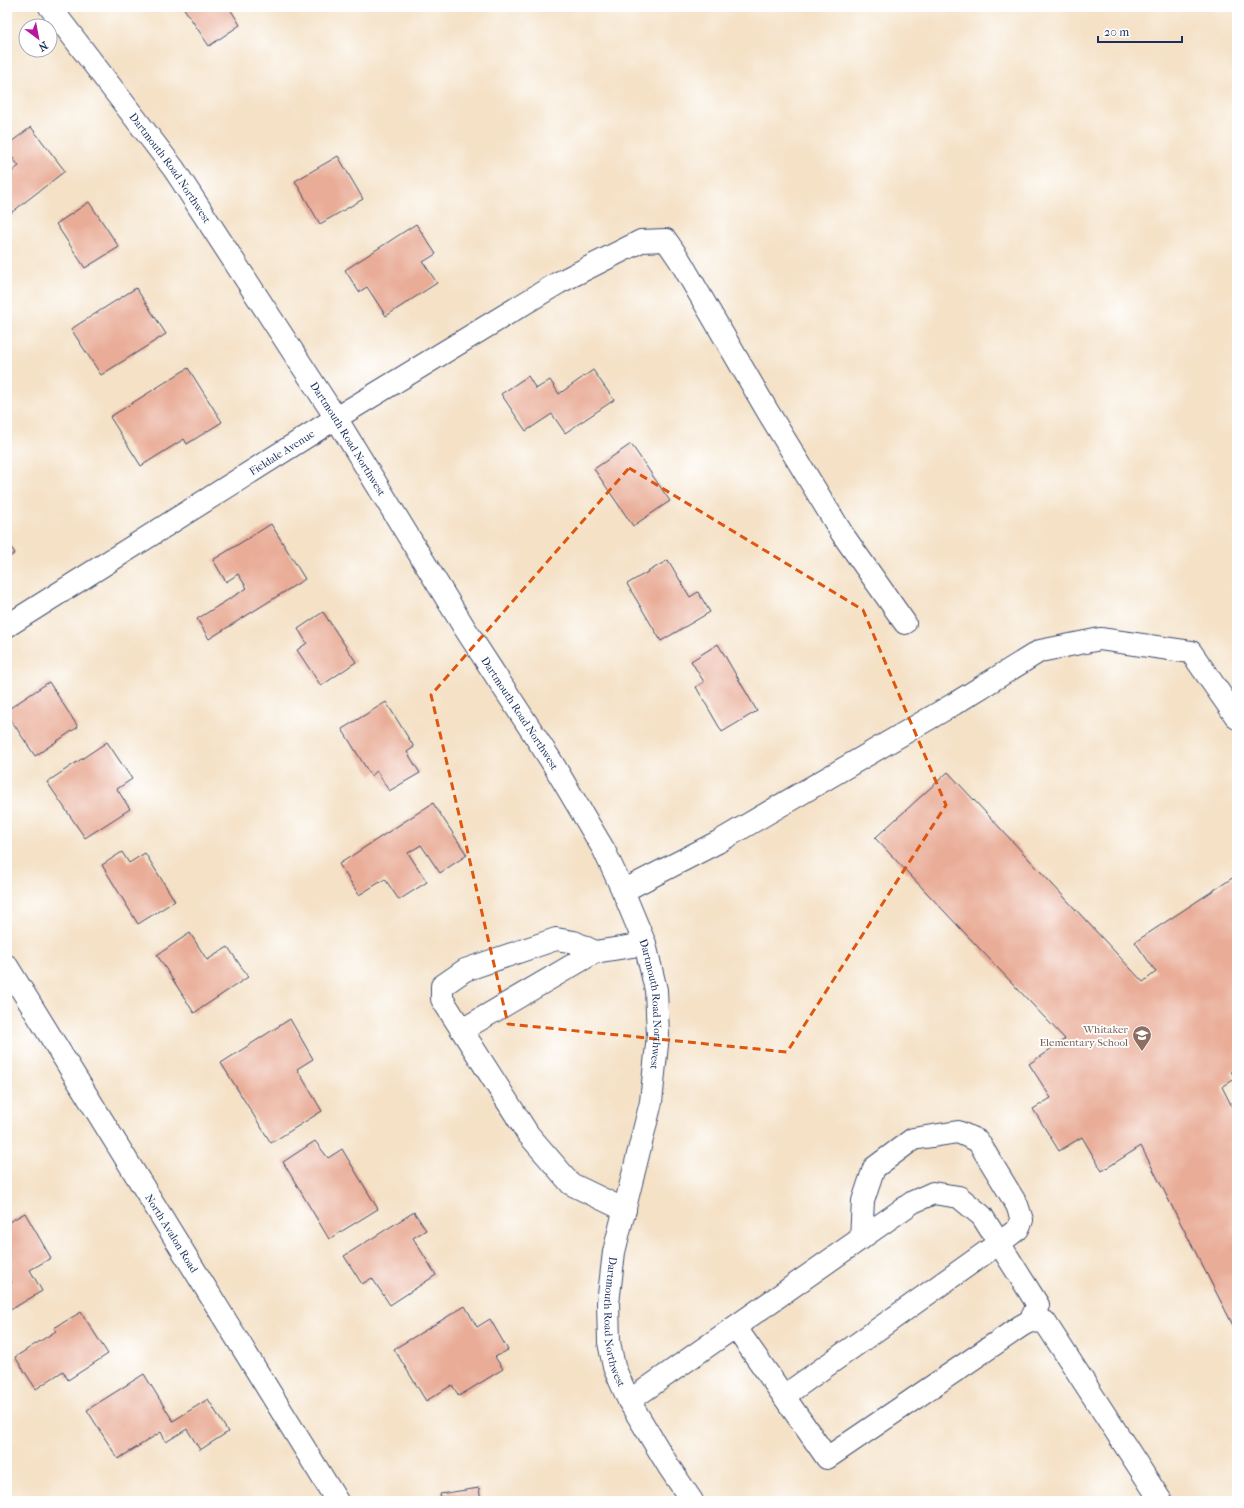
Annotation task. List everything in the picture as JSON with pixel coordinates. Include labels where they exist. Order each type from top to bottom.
[{"type":"street","name":"Dartmouth Road Northwest","points":[[50,7],[174,169],[336,418],[464,627],[550,759],[604,850],[623,891],[645,944],[656,990],[658,1035],[651,1102],[614,1252],[608,1303],[609,1342],[614,1367],[629,1401],[669,1467],[692,1501]]},
{"type":"street","name":"Fieldale Avenue","points":[[7,626],[336,418],[558,283],[641,241],[666,240],[679,259],[768,412],[843,535],[905,623]]},
{"type":"street","points":[[623,891],[718,842],[954,704],[1040,651],[1100,639],[1191,652],[1237,718]]},
{"type":"street","points":[[596,952],[574,942],[556,938],[465,970],[442,986],[442,999],[528,1134],[570,1184],[625,1210]]},
{"type":"street","points":[[462,1030],[596,952],[645,944]]},
{"type":"street","name":"North Avalon Road","points":[[7,966],[337,1501]]},
{"type":"street","points":[[784,1396],[999,1244],[1018,1229],[1022,1220],[1017,1205],[978,1141],[958,1132],[913,1139],[874,1168],[863,1201],[861,1239]]},
{"type":"street","points":[[629,1401],[736,1328],[913,1202],[933,1193],[959,1197],[982,1216],[1038,1305],[1030,1321]]},
{"type":"street","points":[[736,1328],[827,1458],[1021,1326],[1030,1321],[1045,1322],[1161,1501]]},
{"type":"highlighted area","points":[[629,468],[863,610],[946,805],[787,1052],[508,1024],[431,695]]},
{"type":"building","points":[[183,7],[229,7],[240,25],[209,46]]},
{"type":"building","points":[[31,127],[65,171],[7,216],[7,175],[19,166],[7,151],[7,145]]},
{"type":"building","points":[[338,156],[363,199],[320,224],[295,181]]},
{"type":"building","points":[[89,202],[119,247],[85,268],[56,224]]},
{"type":"building","points":[[416,224],[436,254],[423,262],[437,283],[386,316],[367,287],[359,292],[345,270]]},
{"type":"building","points":[[136,288],[166,334],[101,375],[71,329]]},
{"type":"building","points":[[188,368],[222,422],[187,444],[184,439],[141,466],[110,417]]},
{"type":"building","points":[[593,370],[614,400],[565,433],[552,414],[526,431],[501,394],[528,376],[536,389],[550,380],[559,394]]},
{"type":"building","points":[[631,444],[670,501],[633,526],[594,469]]},
{"type":"building","points":[[271,524],[305,579],[209,639],[197,619],[247,588],[238,574],[226,582],[213,560]]},
{"type":"building","points":[[7,541],[15,553],[7,559]]},
{"type":"building","points":[[668,560],[690,597],[698,592],[710,612],[661,641],[627,584]]},
{"type":"building","points":[[323,612],[356,662],[321,686],[297,650],[307,643],[298,629]]},
{"type":"building","points":[[718,644],[757,711],[722,732],[696,687],[704,682],[691,661]]},
{"type":"building","points":[[49,682],[78,727],[35,756],[7,714],[7,710]]},
{"type":"building","points":[[386,702],[414,747],[407,752],[420,773],[389,791],[377,771],[371,776],[342,729]]},
{"type":"building","points":[[107,742],[132,779],[117,789],[130,809],[85,838],[47,782]]},
{"type":"building","name":"Whitaker Elementary School","points":[[948,772],[1143,982],[1156,972],[1135,942],[1237,875],[1237,1067],[1231,1071],[1235,1079],[1222,1087],[1237,1116],[1237,1333],[1141,1146],[1102,1171],[1082,1137],[1059,1151],[1033,1109],[1051,1098],[1029,1064],[1065,1039],[875,838]]},
{"type":"building","points":[[433,803],[467,855],[440,873],[421,845],[408,853],[427,882],[399,900],[385,879],[359,895],[339,864]]},
{"type":"building","points":[[122,852],[129,863],[145,853],[175,901],[138,924],[102,865]]},
{"type":"building","points":[[190,933],[207,960],[228,947],[248,977],[194,1013],[157,955]]},
{"type":"building","points":[[290,1019],[313,1059],[297,1069],[322,1111],[271,1143],[221,1063]]},
{"type":"building","points":[[315,1141],[328,1158],[342,1149],[378,1209],[329,1239],[283,1162]]},
{"type":"building","points":[[414,1212],[426,1230],[413,1238],[436,1275],[390,1305],[372,1278],[362,1284],[344,1256]]},
{"type":"building","points":[[25,1213],[51,1258],[30,1270],[42,1291],[7,1312],[7,1286],[12,1283],[7,1275],[7,1223]]},
{"type":"building","points":[[465,1306],[477,1327],[490,1319],[508,1350],[495,1357],[503,1369],[459,1396],[452,1385],[426,1401],[394,1349]]},
{"type":"building","points":[[81,1312],[108,1354],[68,1380],[63,1371],[36,1389],[15,1357],[56,1331],[54,1328]]},
{"type":"building","points":[[144,1374],[173,1421],[208,1399],[228,1432],[200,1450],[187,1429],[166,1442],[161,1432],[118,1459],[87,1410]]},
{"type":"building","points":[[479,1488],[481,1501],[441,1501],[440,1494]]},
{"type":"place","name":"Whitaker Elementary School","points":[[1142,1052]]}]
